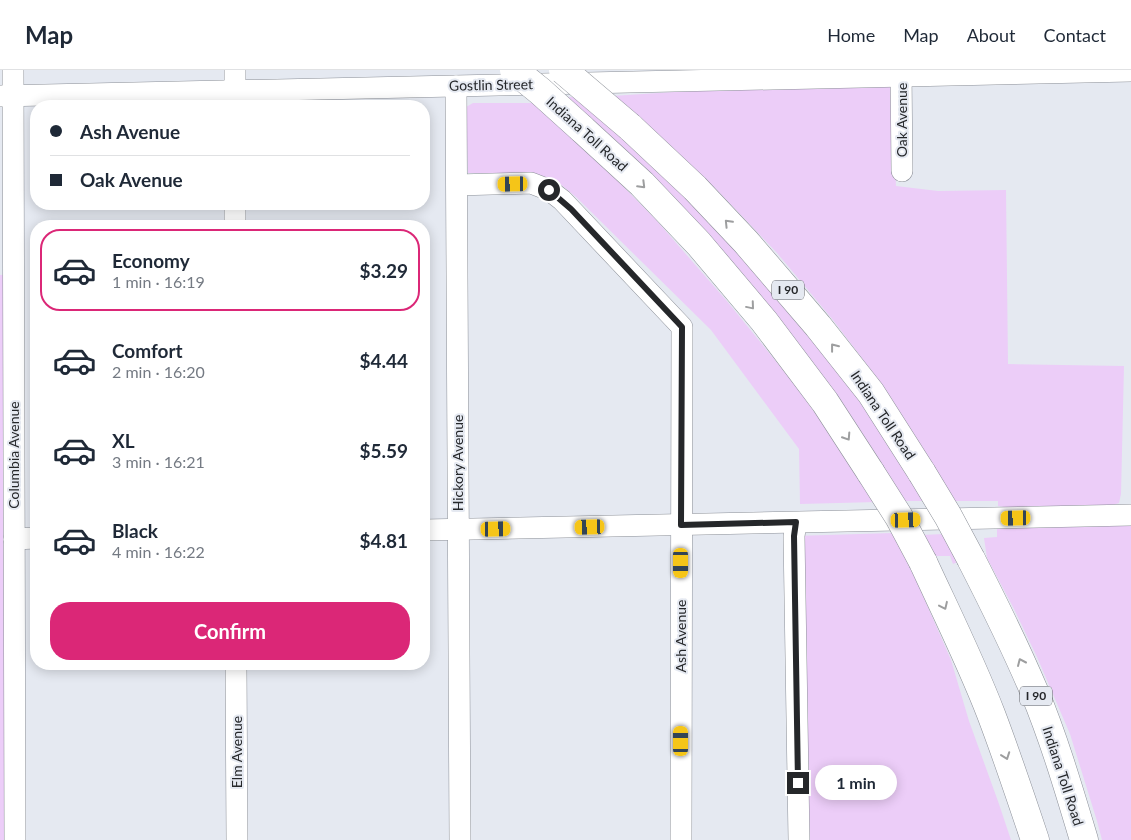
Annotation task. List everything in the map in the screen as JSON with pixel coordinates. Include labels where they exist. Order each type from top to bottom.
[{"type":"highway","name":"Indiana Toll Road","points":[[514,70],[540,91],[642,184],[699,244],[764,321],[825,402],[898,517],[923,562],[990,713],[1020,792],[1035,840]]},
{"type":"highway","name":"Indiana Toll Road","points":[[563,70],[695,188],[746,242],[818,326],[870,394],[948,516],[1003,621],[1034,692],[1066,778],[1084,840]]},
{"type":"street","name":"Columbia Avenue","points":[[13,70],[6,96],[14,539],[14,840]]},
{"type":"street","name":"Gostlin Street","points":[[6,96],[235,89],[456,86],[679,76],[1131,71]]},
{"type":"street","name":"Oak Avenue","points":[[901,73],[902,171]]},
{"type":"street","name":"Hickory Avenue","points":[[456,86],[460,840]]},
{"type":"street","name":"Ash Avenue","points":[[457,185],[531,183],[549,190],[571,209],[682,327],[681,840]]},
{"type":"street","points":[[430,530],[1131,515]]},
{"type":"street","points":[[796,522],[794,536],[799,840]]},
{"type":"street","points":[[14,539],[30,538]]},
{"type":"street","name":"Elm Avenue","points":[[236,670],[237,840]]},
{"type":"shaded area","points":[[891,86],[896,186],[938,191],[1006,190],[1008,364],[1124,366],[1121,494],[1119,503],[1101,509],[1025,510],[998,506],[998,501],[952,501],[880,382],[833,320],[777,253],[715,188],[612,96],[705,90]]},
{"type":"shaded area","points":[[564,97],[575,97],[694,205],[787,306],[864,406],[925,501],[902,501]]},
{"type":"shaded area","points":[[473,103],[533,103],[576,138],[657,221],[726,300],[788,376],[855,467],[877,502],[800,504],[799,449],[711,330],[576,197],[553,178],[521,173],[468,173],[466,107]]},
{"type":"shaded area","points":[[13,274],[14,840],[0,840],[0,275]]},
{"type":"shaded area","points":[[1131,520],[1131,840],[1102,840],[1070,734],[1037,657],[987,558],[984,538],[997,537],[997,528]]},
{"type":"shaded area","points":[[893,533],[951,660],[969,721],[1011,840],[799,840],[794,536]]},
{"type":"shaded area","points":[[945,534],[960,561],[953,564],[950,556],[932,556],[921,535]]},
{"type":"route","points":[[549,190],[571,209],[682,327],[681,525],[796,522],[794,536],[798,783]]}]
